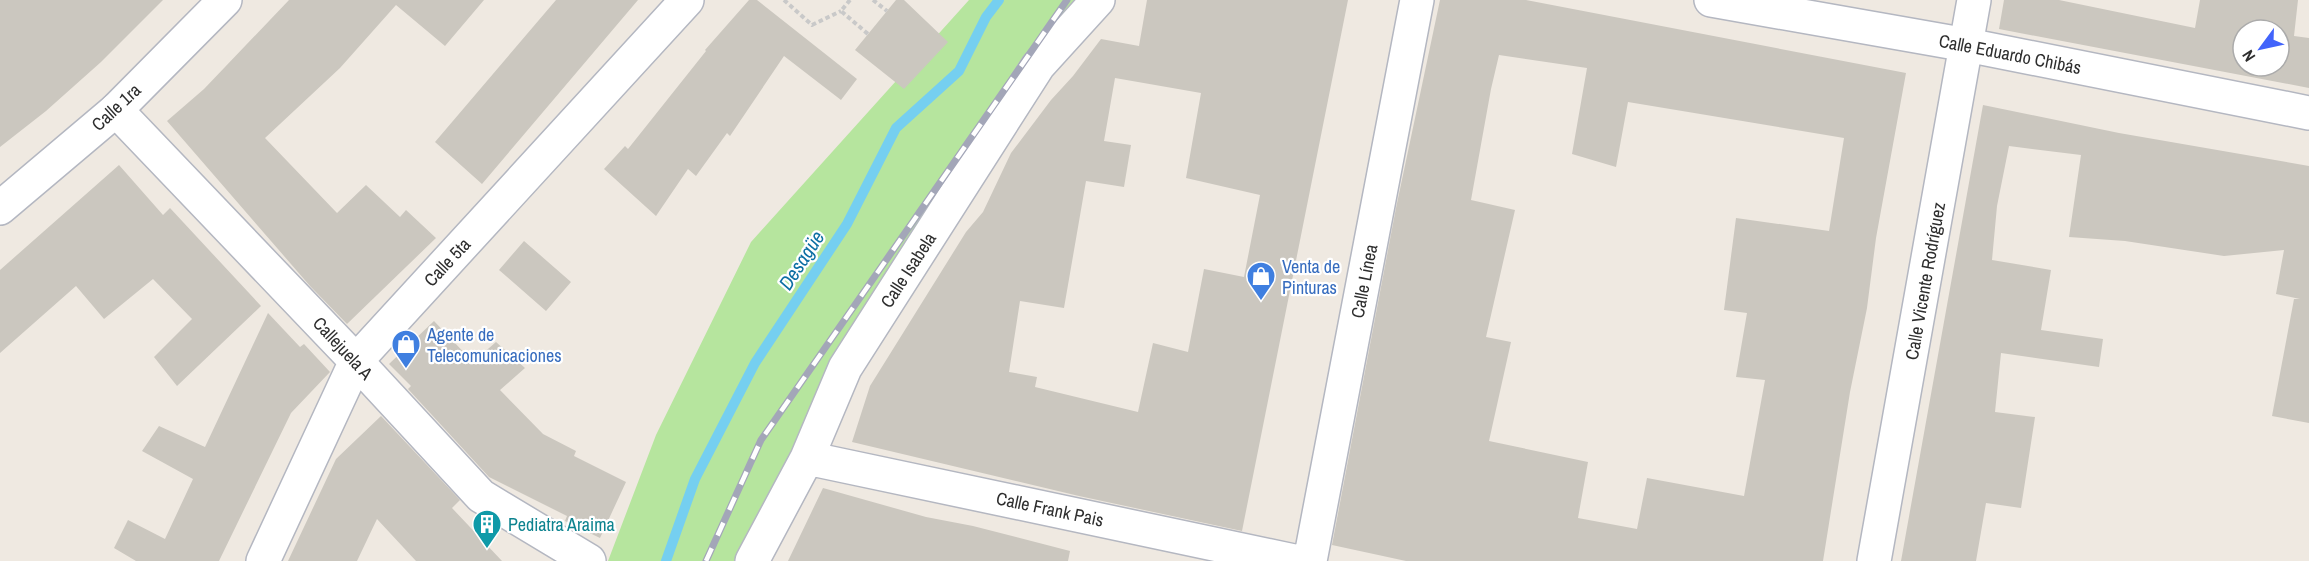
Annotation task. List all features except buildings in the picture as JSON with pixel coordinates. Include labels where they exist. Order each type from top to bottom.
[{"type":"street","name":"Calle 1ra","points":[[0,208],[116,110],[225,0]]},
{"type":"street","name":"Calle 5ta","points":[[263,561],[356,361],[687,0]]},
{"type":"street","name":"Calle Isabela","points":[[752,561],[807,458],[845,368],[1038,66],[1098,0]]},
{"type":"street","name":"Calle Línea","points":[[1310,561],[1417,0]]},
{"type":"street","name":"Calle Eduardo Chibás","points":[[1711,0],[1967,45],[2309,113]]},
{"type":"street","name":"Calle Vicente Rodríguez","points":[[1874,561],[1974,0]]},
{"type":"street","name":"Callejuela A","points":[[116,110],[356,361],[481,496],[589,561]]},
{"type":"street","name":"Calle Frank Pais","points":[[807,458],[1294,561]]},
{"type":"path","points":[[784,0],[812,25],[841,11],[850,0]]},
{"type":"path","points":[[873,0],[887,11]]},
{"type":"path","points":[[841,11],[868,34]]},
{"type":"green space","points":[[969,0],[1080,0],[798,446],[734,561],[608,561],[656,435],[751,242]]},
{"type":"waterway","name":"Desagüe","points":[[666,561],[695,479],[755,363],[847,224],[896,128],[959,71],[986,17],[999,0]]},
{"type":"railway","points":[[706,561],[761,440],[1067,0]]},
{"type":"place","name":"Venta de Pinturas","points":[[1261,302]]},
{"type":"place","name":"Agente de Telecomunicaciones","points":[[406,370]]},
{"type":"place","name":"Pediatra Araima","points":[[487,550]]}]
